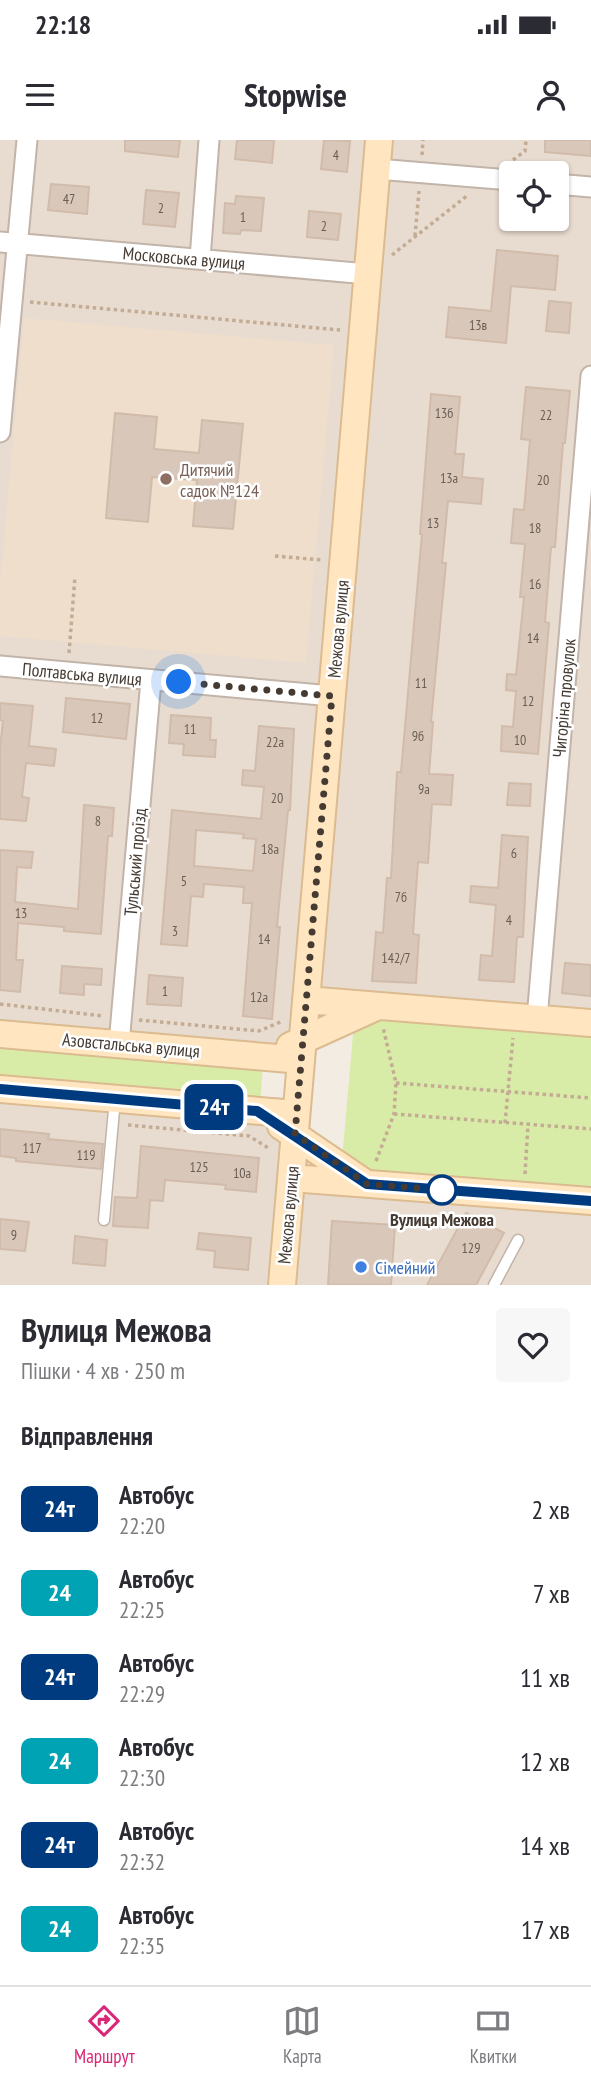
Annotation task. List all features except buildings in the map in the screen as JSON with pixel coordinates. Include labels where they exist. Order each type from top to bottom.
[{"type":"street","points":[[0,432],[12,301],[9,242],[27,140]]},
{"type":"street","points":[[200,259],[209,140]]},
{"type":"street","name":"Межова вулиця","points":[[282,1285],[291,1178],[289,1134],[332,696],[379,140]]},
{"type":"street","points":[[377,169],[499,179]]},
{"type":"street","points":[[569,185],[591,187]]},
{"type":"street","name":"Московська вулиця","points":[[9,242],[368,274]]},
{"type":"street","name":"Чигоріна провулок","points":[[525,1023],[591,376]]},
{"type":"street","name":"Полтавська вулиця","points":[[0,666],[332,696]]},
{"type":"street","name":"Тульський проїзд","points":[[119,1044],[151,680]]},
{"type":"street","name":"Азовстальська вулиця","points":[[299,1030],[377,1006]]},
{"type":"street","name":"Азовстальська вулиця","points":[[0,1034],[259,1056],[299,1030],[377,1006],[525,1023],[591,1023]]},
{"type":"street","points":[[0,1089],[254,1111],[367,1184]]},
{"type":"street","points":[[291,1178],[591,1201]]},
{"type":"lane","points":[[104,1220],[115,1099]]},
{"type":"lane","points":[[494,1285],[518,1240]]},
{"type":"path","points":[[368,274],[525,151],[526,140]]},
{"type":"path","points":[[12,301],[346,330]]},
{"type":"path","points":[[275,556],[327,561]]},
{"type":"path","points":[[67,672],[75,577]]},
{"type":"path","points":[[367,1184],[394,1114],[396,1083],[377,1006]]},
{"type":"path","points":[[505,1123],[508,1092],[525,1023]]},
{"type":"path","points":[[259,1056],[259,1031],[299,1030]]},
{"type":"path","points":[[396,1083],[591,1098]]},
{"type":"path","points":[[254,1111],[249,1136],[289,1134]]},
{"type":"path","points":[[394,1114],[591,1129]]},
{"type":"path","points":[[525,1178],[528,1124]]},
{"type":"shaded area","points":[[0,140],[591,140],[591,1019],[369,1001],[263,1050],[0,1027]]},
{"type":"shaded area","name":"Дитячий садок №124","points":[[24,318],[334,345],[306,663],[0,636],[0,584]]},
{"type":"shaded area","points":[[0,1094],[256,1117],[361,1189],[591,1208],[591,1285],[0,1285]]},
{"type":"green space","points":[[379,1011],[591,1029],[591,1196],[370,1179],[342,1160],[354,1023]]},
{"type":"green space","points":[[0,1040],[263,1063],[260,1107],[0,1083]]},
{"type":"bus line","name":"24т","points":[[0,1089],[257,1111],[367,1184],[591,1201]]},
{"type":"place","name":"Дитячий садок №124","points":[[166,479]]},
{"type":"place","name":"Вулиця Межова","points":[[442,1190]]},
{"type":"place","name":"Сімейний","points":[[361,1267]]},
{"type":"route","points":[[179,682],[332,696],[295,1134],[367,1184],[442,1190]]}]
